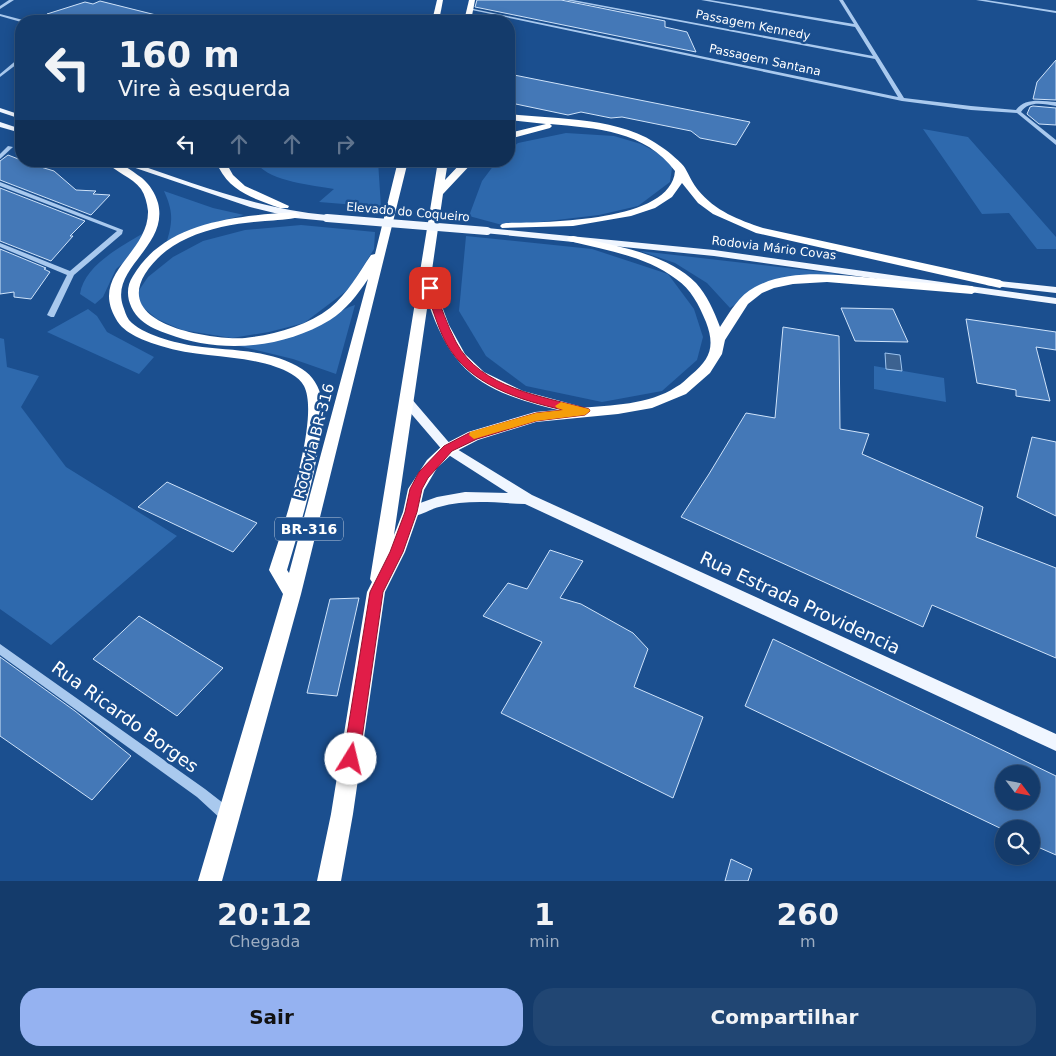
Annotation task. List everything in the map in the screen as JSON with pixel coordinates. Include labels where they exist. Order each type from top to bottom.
[{"type":"highway","points":[[436,15],[440,0]]},
{"type":"highway","points":[[468,15],[472,0]]},
{"type":"highway","points":[[515,118],[569,123],[633,135],[668,155],[680,169],[696,194],[711,209],[725,218],[760,231],[1000,284]]},
{"type":"highway","points":[[515,134],[531,129],[569,123]]},
{"type":"highway","points":[[118,167],[144,186],[152,202],[155,215],[154,225],[147,240],[118,276],[115,284],[115,302],[122,320],[150,337],[170,345],[279,363],[300,373],[312,388],[316,425],[278,570],[292,594]]},
{"type":"highway","points":[[224,167],[233,183],[242,189],[284,206]]},
{"type":"highway","points":[[398,167],[399,184]]},
{"type":"highway","name":"Rodovia BR-316","points":[[228,816],[292,594],[402,167]]},
{"type":"highway","points":[[329,881],[342,814],[442,167]]},
{"type":"highway","points":[[438,193],[463,167]]},
{"type":"highway","points":[[506,226],[574,223],[619,216],[641,210],[658,202],[671,192],[678,182],[680,169]]},
{"type":"highway","points":[[295,215],[227,222],[207,227],[172,242],[160,250],[140,271],[133,299],[142,315],[150,321],[192,338],[244,343],[276,337],[308,326],[332,312],[354,293],[384,241]]},
{"type":"highway","points":[[573,239],[644,258],[670,270],[689,283],[702,300],[711,317],[718,340]]},
{"type":"highway","points":[[424,274],[451,343],[468,366],[482,376],[513,392],[545,402],[585,411]]},
{"type":"highway","points":[[376,592],[396,552],[411,512],[416,489],[423,475],[448,448],[473,436],[536,417],[585,411],[618,410],[652,403],[681,391],[705,370],[715,354],[718,340],[743,302],[758,290],[778,283],[827,278],[972,290]]},
{"type":"highway","name":"BR-316","points":[[210,881],[228,816]]},
{"type":"main road","points":[[0,110],[15,115]]},
{"type":"main road","points":[[0,124],[15,129]]},
{"type":"main road","points":[[137,167],[253,205],[295,215],[329,215]]},
{"type":"main road","points":[[163,167],[243,195],[329,215]]},
{"type":"main road","name":"Elevado do Coqueiro","points":[[329,215],[488,228]]},
{"type":"main road","name":"Rodovia Mário Covas","points":[[488,228],[506,226],[724,248],[1056,290]]},
{"type":"main road","name":"Rodovia Mário Covas","points":[[488,228],[573,239],[714,253],[840,269],[972,290],[1056,300]]},
{"type":"main road","name":"Rua Estrada Providencia","points":[[406,400],[448,448],[527,499],[1056,743]]},
{"type":"main road","name":"Rua Estrada Providencia","points":[[411,512],[437,502],[465,497],[527,499]]},
{"type":"street","points":[[0,8],[12,0]]},
{"type":"street","name":"Passagem Kennedy","points":[[567,0],[877,58]]},
{"type":"street","points":[[703,0],[858,26]]},
{"type":"street","points":[[841,0],[902,99]]},
{"type":"street","points":[[978,0],[1056,12]]},
{"type":"street","name":"Passagem Santana","points":[[469,8],[502,15]]},
{"type":"street","points":[[0,15],[15,19]]},
{"type":"street","name":"Passagem Santana","points":[[515,18],[902,99],[1018,112]]},
{"type":"street","points":[[0,76],[15,64]]},
{"type":"street","points":[[1056,104],[1035,102],[1025,104],[1020,107],[1018,112],[1056,143]]},
{"type":"street","points":[[0,157],[10,146]]},
{"type":"street","points":[[0,184],[119,229],[120,233],[71,274],[51,315]]},
{"type":"street","points":[[0,245],[71,274]]},
{"type":"street","name":"Rua Ricardo Borges","points":[[0,649],[201,792],[228,816]]},
{"type":"shaded area","points":[[923,129],[968,137],[1056,237],[1056,249],[1037,249],[1009,213],[982,214]]},
{"type":"shaded area","points":[[566,133],[614,136],[641,144],[673,161],[670,182],[638,206],[599,215],[506,226],[469,216],[482,181],[492,167],[515,167],[515,145],[518,143]]},
{"type":"shaded area","points":[[260,167],[378,167],[381,207],[319,202],[334,189],[282,179]]},
{"type":"shaded area","points":[[164,191],[213,208],[244,215],[208,224],[167,241],[171,216]]},
{"type":"shaded area","points":[[301,225],[375,232],[374,249],[349,289],[304,323],[269,332],[232,338],[182,330],[157,319],[133,299],[148,277],[173,257],[203,241],[245,230]]},
{"type":"shaded area","points":[[142,234],[137,251],[116,269],[103,297],[95,304],[80,294],[88,275],[104,258]]},
{"type":"shaded area","points":[[466,236],[592,249],[668,274],[694,309],[703,337],[697,360],[662,391],[602,402],[526,386],[486,356],[459,311]]},
{"type":"shaded area","points":[[640,251],[839,274],[767,283],[730,308],[707,283],[675,263]]},
{"type":"shaded area","points":[[355,305],[336,374],[293,359],[239,346],[298,333],[318,325]]},
{"type":"shaded area","points":[[88,309],[97,316],[107,332],[154,357],[139,374],[47,332]]},
{"type":"shaded area","points":[[0,338],[4,339],[7,367],[39,376],[21,407],[66,467],[177,536],[51,645],[0,609]]},
{"type":"shaded area","points":[[885,353],[900,355],[902,371],[886,369]]},
{"type":"shaded area","points":[[874,366],[944,378],[946,402],[874,389]]},
{"type":"building","points":[[477,0],[561,0],[665,21],[665,27],[687,32],[696,52],[515,15],[475,7]]},
{"type":"building","points":[[100,1],[156,15],[47,14],[85,2],[93,4]]},
{"type":"building","points":[[1056,60],[1056,100],[1033,99],[1037,82]]},
{"type":"building","points":[[515,75],[750,122],[736,145],[700,138],[691,131],[622,117],[611,118],[581,112],[568,115],[515,104]]},
{"type":"building","points":[[1030,107],[1056,108],[1056,125],[1039,124],[1027,114]]},
{"type":"building","points":[[8,155],[15,158],[15,167],[41,167],[54,171],[76,190],[96,191],[93,194],[110,195],[91,215],[0,180],[0,161]]},
{"type":"building","points":[[0,188],[85,221],[70,236],[73,236],[51,261],[0,241]]},
{"type":"building","points":[[0,249],[46,268],[44,269],[50,272],[31,299],[14,297],[14,292],[0,294]]},
{"type":"building","points":[[841,308],[893,309],[908,342],[855,341]]},
{"type":"building","points":[[966,319],[1056,332],[1056,350],[1036,347],[1050,401],[1016,396],[1016,390],[977,383]]},
{"type":"building","points":[[783,327],[839,336],[840,429],[869,434],[862,454],[983,507],[976,537],[1056,568],[1056,658],[932,605],[923,627],[681,517],[746,413],[775,418]]},
{"type":"building","points":[[1032,437],[1056,442],[1056,516],[1017,497]]},
{"type":"building","points":[[167,482],[257,523],[233,552],[138,507]]},
{"type":"building","points":[[550,550],[583,561],[560,598],[581,604],[633,633],[648,649],[634,687],[703,717],[673,798],[501,713],[542,642],[483,616],[508,583],[527,589]]},
{"type":"building","points":[[359,598],[337,696],[307,693],[330,599]]},
{"type":"building","points":[[139,616],[223,668],[177,716],[93,659]]},
{"type":"building","points":[[773,639],[1033,765],[995,765],[995,810],[1040,810],[1040,768],[1056,776],[1056,855],[1040,848],[1040,820],[995,820],[995,826],[745,706]]},
{"type":"building","points":[[0,657],[75,711],[131,756],[92,800],[0,736]]},
{"type":"building","points":[[731,859],[752,869],[748,881],[725,881]]},
{"type":"slow traffic","points":[[474,435],[536,417],[585,411],[561,406]]},
{"type":"route","points":[[351,759],[376,592],[396,552],[411,512],[416,489],[423,475],[448,448],[493,428],[536,417],[585,411],[545,402],[513,392],[482,376],[468,366],[451,343],[430,288]]}]
